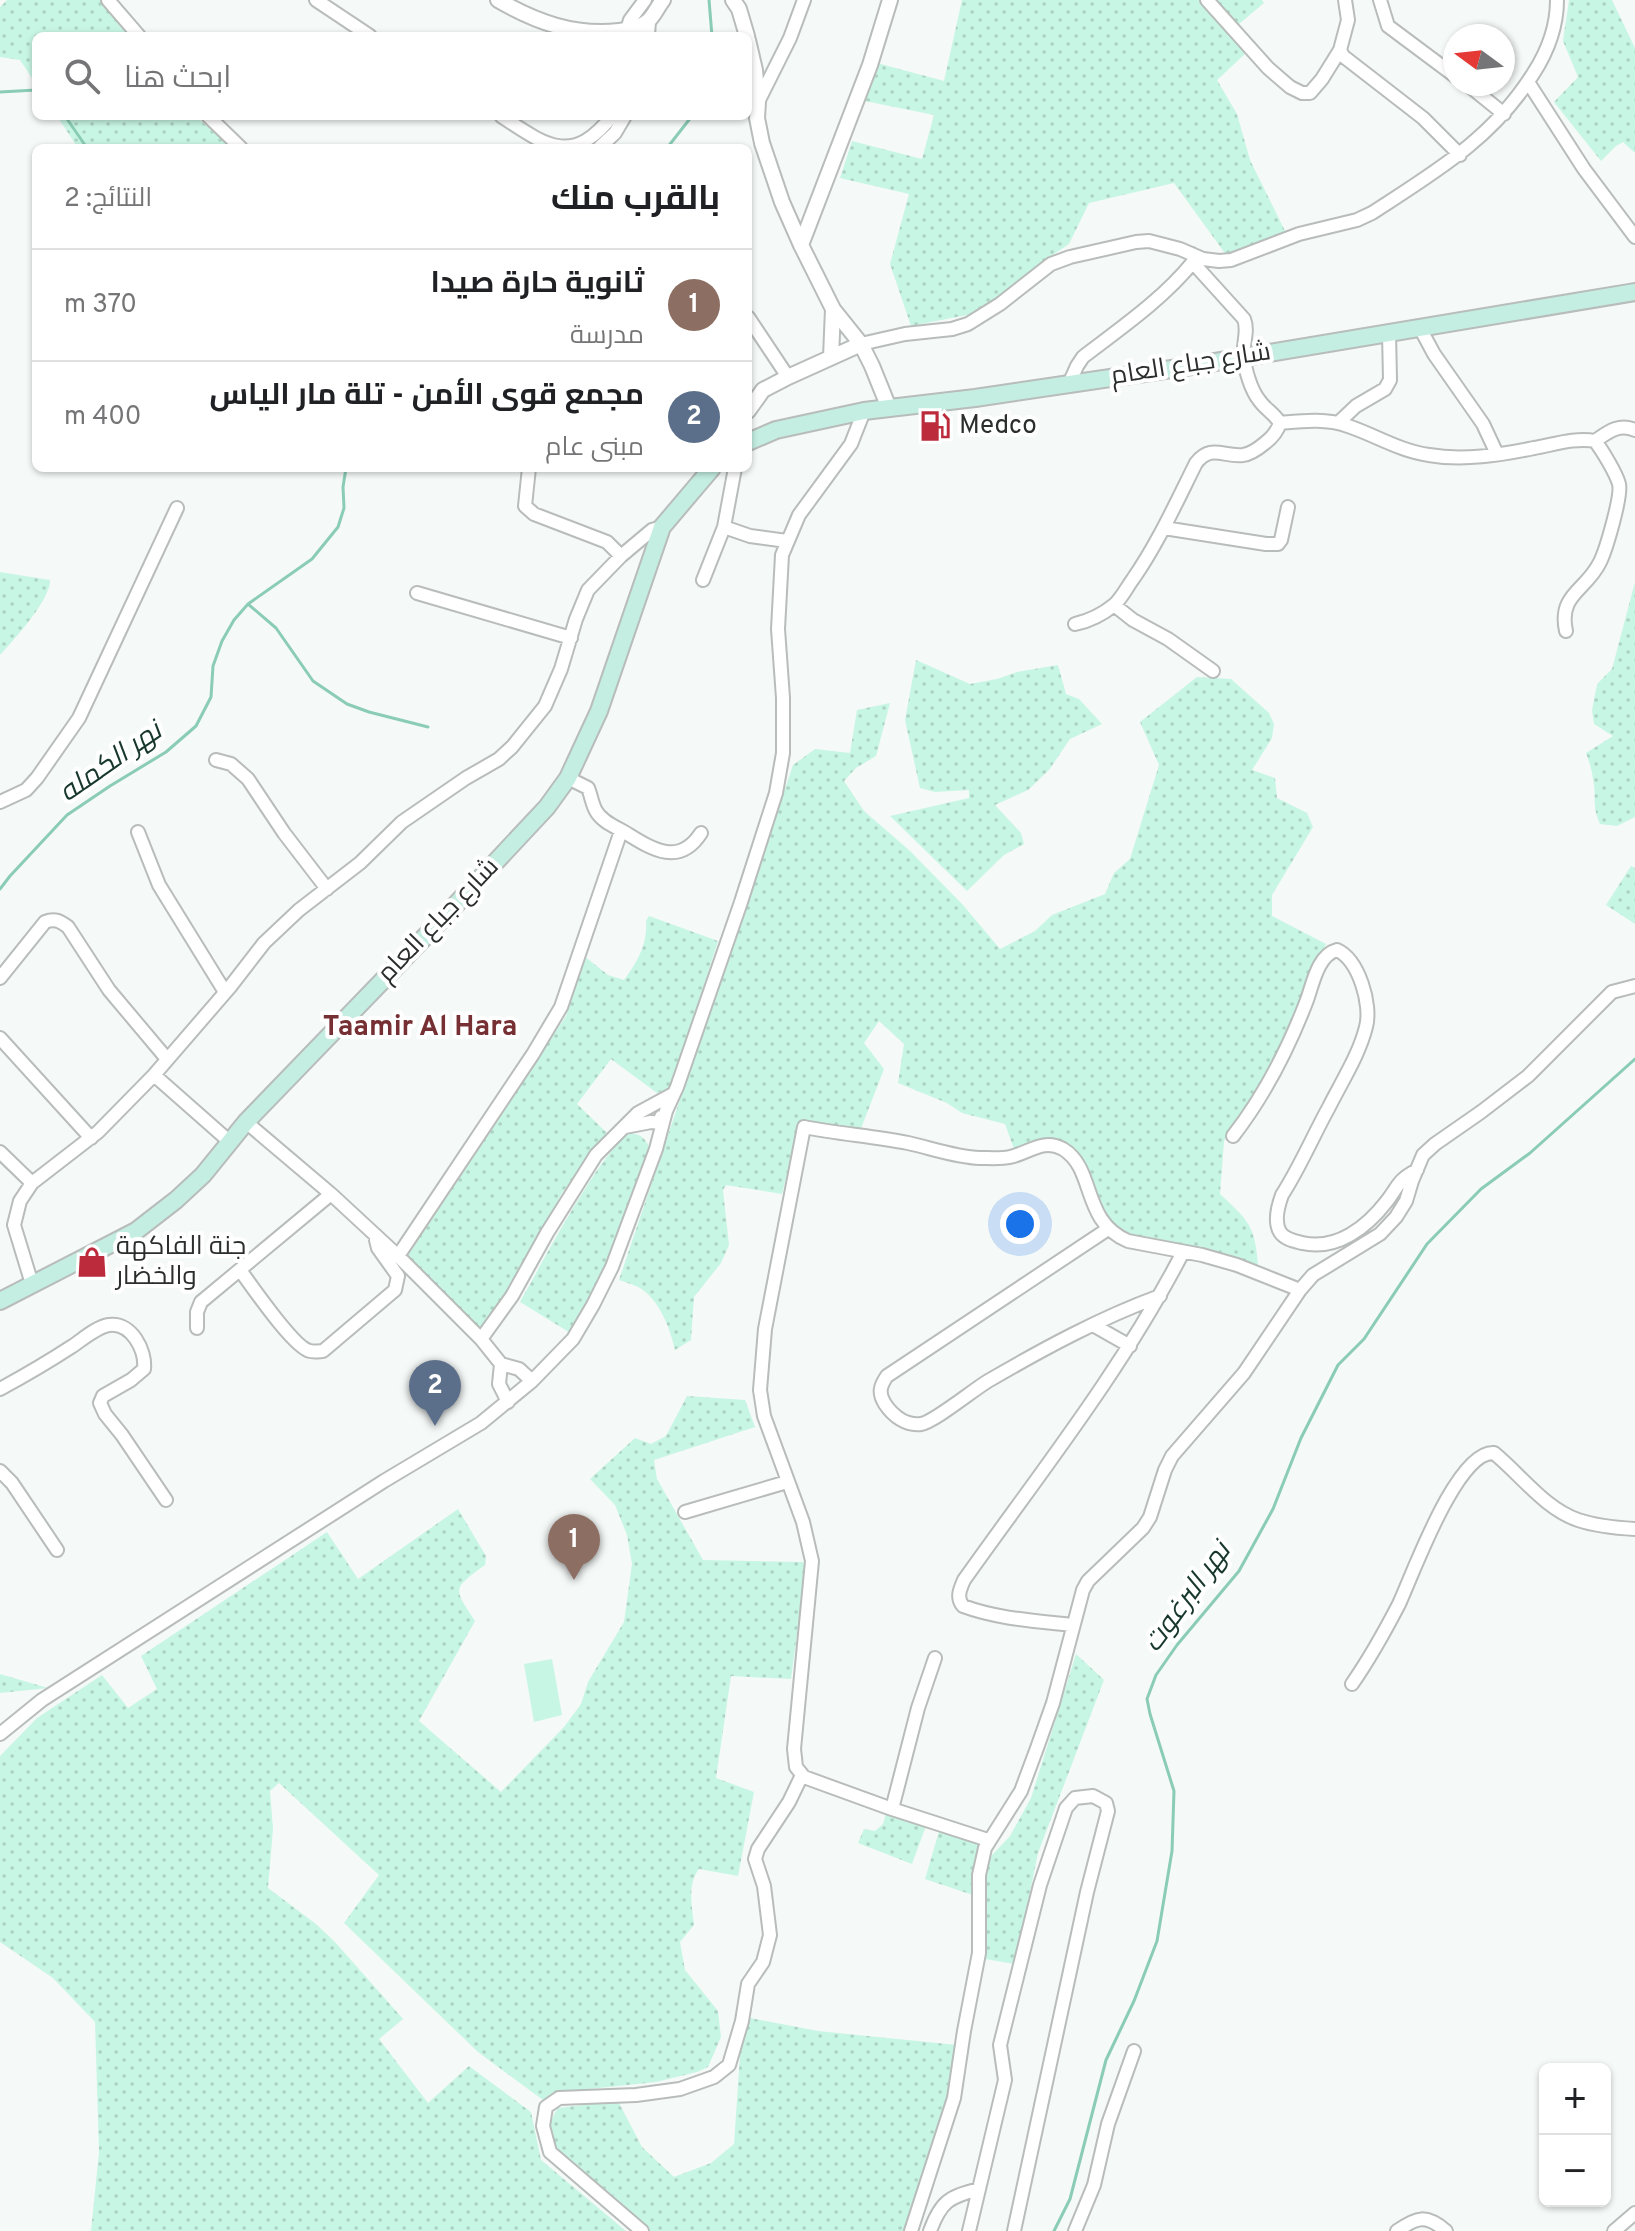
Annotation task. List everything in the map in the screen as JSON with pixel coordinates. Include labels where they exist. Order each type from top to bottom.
[{"type":"main road","name":"شارع جباع العام","points":[[752,440],[776,430],[864,411],[1244,358],[1635,292]]},
{"type":"main road","name":"شارع جباع العام","points":[[0,1301],[136,1231],[176,1200],[203,1175],[246,1122],[547,807],[568,778],[599,711],[662,527],[709,472]]},
{"type":"street","points":[[108,0],[136,32]]},
{"type":"street","points":[[316,0],[364,32]]},
{"type":"street","points":[[498,0],[524,15],[560,28],[593,32],[627,30],[649,20]]},
{"type":"street","points":[[627,30],[630,20],[645,0]]},
{"type":"street","points":[[758,102],[790,38],[804,0]]},
{"type":"street","points":[[801,245],[866,76],[890,0]]},
{"type":"street","points":[[1207,0],[1268,68],[1296,91],[1310,93],[1340,50],[1348,20],[1345,0]]},
{"type":"street","points":[[1380,0],[1388,26],[1443,67]]},
{"type":"street","points":[[752,405],[763,390],[861,344],[968,324],[1000,304],[1051,264],[1070,257],[1149,241],[1193,258],[1231,260],[1299,234],[1357,220],[1460,155],[1504,114],[1548,50],[1557,0]]},
{"type":"street","points":[[648,32],[649,20],[662,1]]},
{"type":"street","points":[[736,5],[746,32]]},
{"type":"street","points":[[1340,50],[1352,64],[1423,118],[1460,155]]},
{"type":"street","points":[[752,64],[762,143],[782,202],[833,309],[861,344],[882,385],[889,408]]},
{"type":"street","points":[[1528,82],[1584,169],[1635,237]]},
{"type":"street","points":[[1482,96],[1504,114]]},
{"type":"street","points":[[212,120],[237,144]]},
{"type":"street","points":[[507,120],[550,144]]},
{"type":"street","points":[[577,144],[585,142],[609,120]]},
{"type":"street","points":[[603,144],[623,120]]},
{"type":"street","points":[[1193,258],[1244,319],[1247,326],[1244,358],[1258,399],[1280,423]]},
{"type":"street","points":[[1069,384],[1083,357],[1181,278],[1193,258]]},
{"type":"street","points":[[831,357],[833,309]]},
{"type":"street","points":[[752,323],[788,377]]},
{"type":"street","points":[[1420,328],[1434,354],[1483,424],[1497,454]]},
{"type":"street","points":[[1338,423],[1356,406],[1385,389],[1390,380],[1389,333]]},
{"type":"street","points":[[0,1734],[42,1700],[384,1481],[481,1423],[532,1381],[573,1339],[612,1267],[741,902],[776,793],[783,753],[778,629],[782,555],[805,505],[851,444],[864,411]]},
{"type":"street","points":[[1280,423],[1338,423],[1386,443],[1429,456],[1497,454],[1589,439],[1595,441],[1617,478],[1620,491],[1599,563],[1565,606],[1563,617],[1566,631]]},
{"type":"street","points":[[1075,624],[1098,616],[1114,605],[1144,563],[1201,457],[1214,452],[1245,455],[1275,435],[1280,423]]},
{"type":"street","points":[[1595,441],[1616,428],[1635,430]]},
{"type":"street","points":[[529,472],[525,506],[534,514],[607,542],[621,556]]},
{"type":"street","points":[[703,580],[724,527],[734,472]]},
{"type":"street","points":[[1164,528],[1278,544],[1288,507]]},
{"type":"street","points":[[0,802],[26,790],[79,718],[177,508]]},
{"type":"street","points":[[32,1284],[14,1225],[20,1201],[32,1183],[91,1138],[154,1075],[264,943],[299,910],[360,863],[402,822],[499,759],[512,747],[545,706],[588,590],[621,556],[652,530],[662,527]]},
{"type":"street","points":[[724,527],[750,536],[787,541]]},
{"type":"street","points":[[417,593],[571,638]]},
{"type":"street","points":[[1114,605],[1213,671]]},
{"type":"street","points":[[216,760],[231,764],[248,779],[327,889]]},
{"type":"street","points":[[568,778],[588,788],[596,811],[605,821],[658,851],[676,853],[691,845],[701,833]]},
{"type":"street","points":[[398,1256],[561,1007],[621,831]]},
{"type":"street","points":[[138,832],[159,885],[225,992]]},
{"type":"street","points":[[0,978],[45,922],[61,921],[109,990],[167,1059]]},
{"type":"street","points":[[1233,1136],[1247,1118],[1299,1021],[1325,957],[1337,950],[1347,956],[1363,987],[1367,1023],[1357,1053],[1282,1195],[1278,1215],[1280,1232],[1284,1237],[1305,1244],[1325,1245],[1345,1238],[1373,1217],[1401,1178],[1417,1170]]},
{"type":"street","points":[[911,2231],[954,2098],[979,1953],[977,1909],[980,1863],[988,1840],[1021,1791],[1053,1703],[1078,1605],[1088,1581],[1143,1528],[1172,1456],[1244,1373],[1300,1290],[1313,1275],[1380,1234],[1396,1217],[1406,1201],[1423,1155],[1528,1076],[1612,992],[1635,986]]},
{"type":"street","points":[[0,1038],[91,1138]]},
{"type":"street","points":[[154,1075],[230,1142]]},
{"type":"street","points":[[481,1339],[512,1296],[596,1155],[638,1113],[674,1093]]},
{"type":"street","points":[[647,1109],[659,1114],[662,1123]]},
{"type":"street","points":[[246,1122],[398,1256],[481,1339],[501,1364],[519,1369],[532,1381]]},
{"type":"street","points":[[625,1127],[662,1123]]},
{"type":"street","points":[[641,1124],[652,1130],[657,1142]]},
{"type":"street","points":[[988,1840],[892,1809],[802,1775],[796,1767],[794,1749],[812,1561],[803,1522],[764,1416],[760,1390],[765,1329],[804,1127],[906,1143],[963,1157],[1011,1157],[1038,1146],[1061,1148],[1074,1158],[1108,1229],[1128,1241],[1237,1265],[1300,1290]]},
{"type":"street","points":[[0,1152],[32,1183]]},
{"type":"street","points":[[197,1328],[197,1312],[201,1302],[331,1194]]},
{"type":"street","points":[[1108,1229],[887,1376],[881,1384],[882,1400],[888,1408],[904,1421],[925,1423],[990,1380],[1120,1311],[1160,1296]]},
{"type":"street","points":[[240,1270],[302,1347],[309,1351],[323,1351],[395,1290],[398,1276],[378,1248],[375,1236]]},
{"type":"street","points":[[1073,1625],[1016,1619],[976,1610],[961,1604],[959,1592],[964,1580],[1130,1346],[1183,1252]]},
{"type":"street","points":[[0,1389],[100,1328],[113,1324],[125,1329],[142,1348],[144,1369],[103,1396],[101,1406],[166,1500]]},
{"type":"street","points":[[1093,1325],[1130,1346]]},
{"type":"street","points":[[501,1364],[499,1384],[508,1402]]},
{"type":"street","points":[[1352,1684],[1369,1661],[1400,1601],[1422,1547],[1456,1484],[1480,1455],[1494,1453],[1547,1502],[1576,1520],[1635,1529]]},
{"type":"street","points":[[0,1471],[12,1483],[57,1550]]},
{"type":"street","points":[[685,1512],[787,1482]]},
{"type":"street","points":[[892,1809],[918,1708],[935,1658]]},
{"type":"street","points":[[642,2231],[550,2152],[543,2126],[546,2107],[559,2098],[636,2095],[680,2089],[714,2077],[729,2065],[742,2021],[748,1984],[756,1975],[768,1949],[770,1935],[764,1886],[755,1859],[802,1775]]},
{"type":"street","points":[[969,2231],[1005,2080],[1000,2045],[1040,1885],[1066,1808],[1075,1798],[1093,1796],[1106,1803],[1108,1811],[1087,1892],[1014,2231]]},
{"type":"street","points":[[1075,2231],[1094,2185],[1108,2124],[1134,2051]]},
{"type":"street","points":[[930,2231],[936,2214],[947,2200],[979,2189]]},
{"type":"street","points":[[1614,2231],[1635,2213]]},
{"type":"street","points":[[1397,2231],[1414,2220],[1425,2219],[1446,2231]]},
{"type":"green space","points":[[7,0],[103,0],[128,32],[32,32],[32,78],[20,60],[0,57],[0,7]]},
{"type":"green space","points":[[962,0],[1262,0],[1264,3],[1227,34],[1246,53],[1217,80],[1237,114],[1250,160],[1285,231],[1227,256],[1174,183],[1089,203],[1069,244],[977,313],[911,326],[890,264],[909,194],[840,178],[852,141],[922,159],[934,115],[865,101],[877,63],[944,81]]},
{"type":"green space","points":[[1569,0],[1612,0],[1635,48],[1635,153],[1623,142],[1601,161],[1554,102],[1578,77],[1563,41]]},
{"type":"green space","points":[[60,120],[200,120],[227,144],[75,144]]},
{"type":"green space","points":[[0,572],[50,580],[45,598],[0,655]]},
{"type":"green space","points":[[1635,582],[1635,817],[1617,826],[1600,824],[1586,753],[1613,736],[1594,724],[1592,710],[1598,683],[1612,669]]},
{"type":"green space","points":[[916,660],[970,684],[1058,665],[1066,694],[1079,699],[1102,724],[1070,739],[1049,770],[1028,790],[995,805],[1021,833],[1024,844],[1004,855],[967,891],[890,816],[969,798],[969,790],[935,792],[920,788],[905,720]]},
{"type":"green space","points":[[1197,677],[1231,679],[1269,713],[1274,724],[1272,738],[1252,770],[1275,778],[1277,798],[1307,813],[1313,827],[1272,895],[1272,916],[1326,944],[1268,1072],[1224,1141],[1220,1194],[1249,1225],[1258,1265],[1155,1238],[1127,1234],[1114,1227],[1097,1202],[1081,1158],[1053,1140],[1039,1139],[1014,1149],[1005,1124],[962,1113],[947,1103],[898,1083],[904,1044],[879,1021],[864,1043],[884,1069],[860,1131],[801,1120],[782,1194],[726,1185],[723,1190],[729,1245],[721,1263],[694,1297],[691,1340],[675,1350],[667,1323],[652,1298],[638,1287],[619,1280],[793,765],[815,749],[850,753],[857,710],[890,703],[876,756],[856,768],[844,781],[864,811],[910,851],[963,905],[1000,949],[1035,931],[1052,915],[1105,894],[1114,873],[1130,859],[1159,765],[1140,722]]},
{"type":"green space","points":[[1631,866],[1635,868],[1635,924],[1606,905]]},
{"type":"green space","points":[[649,916],[718,941],[672,1087],[657,1093],[611,1059],[577,1104],[607,1133],[562,1193],[506,1297],[485,1325],[479,1327],[405,1255],[566,1016],[584,956],[608,975],[624,980],[641,952]]},
{"type":"green space","points":[[631,1133],[644,1138],[651,1150],[605,1274],[572,1334],[520,1302],[589,1183],[619,1142]]},
{"type":"green space","points":[[687,1396],[745,1400],[755,1427],[654,1460],[657,1479],[703,1560],[803,1562],[806,1567],[791,1679],[731,1676],[716,1778],[754,1792],[738,1876],[699,1869],[692,1889],[694,1925],[680,1942],[685,1970],[718,2011],[721,2037],[708,2067],[656,2082],[561,2092],[543,2100],[478,2052],[344,1923],[379,1875],[279,1783],[270,1791],[273,1829],[268,1888],[335,1942],[403,2019],[379,2039],[428,2103],[469,2066],[531,2112],[541,2160],[626,2231],[91,2231],[99,2152],[95,2022],[53,1978],[0,1942],[0,1756],[37,1718],[102,1675],[128,1708],[157,1689],[141,1656],[327,1532],[358,1579],[458,1509],[486,1556],[485,1565],[466,1579],[459,1590],[475,1621],[419,1721],[501,1792],[564,1727],[581,1704],[588,1682],[624,1622],[632,1564],[627,1535],[615,1505],[590,1479],[635,1438],[651,1444],[666,1436]]},
{"type":"green space","points":[[1076,1654],[1104,1680],[1038,1853],[1015,1964],[985,1959],[983,1902],[988,1865],[992,1855],[1010,1836],[1031,1798]]},
{"type":"green space","points":[[552,1659],[562,1715],[534,1722],[524,1664]]},
{"type":"green space","points":[[0,1674],[48,1688],[0,1693]]},
{"type":"green space","points":[[887,1810],[927,1823],[912,1864],[858,1843],[864,1829],[875,1831],[883,1824]]},
{"type":"green space","points":[[940,1828],[980,1842],[973,1895],[925,1879]]},
{"type":"green space","points":[[750,2018],[818,2031],[957,2045],[944,2115],[906,2231],[648,2231],[555,2146],[550,2130],[558,2108],[618,2101],[642,2147],[674,2177],[711,2163],[734,2144],[740,2055]]},
{"type":"waterway","name":"نهر الكمله","points":[[709,0],[712,32]]},
{"type":"waterway","points":[[0,92],[32,90]]},
{"type":"waterway","points":[[68,120],[84,144]]},
{"type":"waterway","name":"نهر الكمله","points":[[670,144],[689,120]]},
{"type":"waterway","name":"نهر الكمله","points":[[0,889],[67,815],[166,752],[196,726],[211,697],[213,666],[234,620],[248,604],[312,559],[338,527],[344,508],[345,472]]},
{"type":"waterway","points":[[248,604],[276,628],[313,681],[347,704],[428,727]]},
{"type":"waterway","name":"نهر البرغوت","points":[[1054,2231],[1070,2199],[1106,2060],[1134,2001],[1157,1941],[1172,1851],[1174,1791],[1147,1699],[1156,1675],[1239,1571],[1273,1509],[1301,1438],[1338,1365],[1364,1339],[1427,1244],[1481,1189],[1530,1153],[1635,1059]]},
{"type":"place","name":"Medco","points":[[935,426]]},
{"type":"place","name":"جنة الفاكهة والخضار","points":[[92,1262]]},
{"type":"place","name":"مجمع قوى الأمن - تلة مار الياس","points":[[435,1426]]},
{"type":"place","name":"ثانوية حارة صيدا","points":[[574,1580]]},
{"type":"district","name":"Taamir Al Hara","points":[[420,1028]]}]
